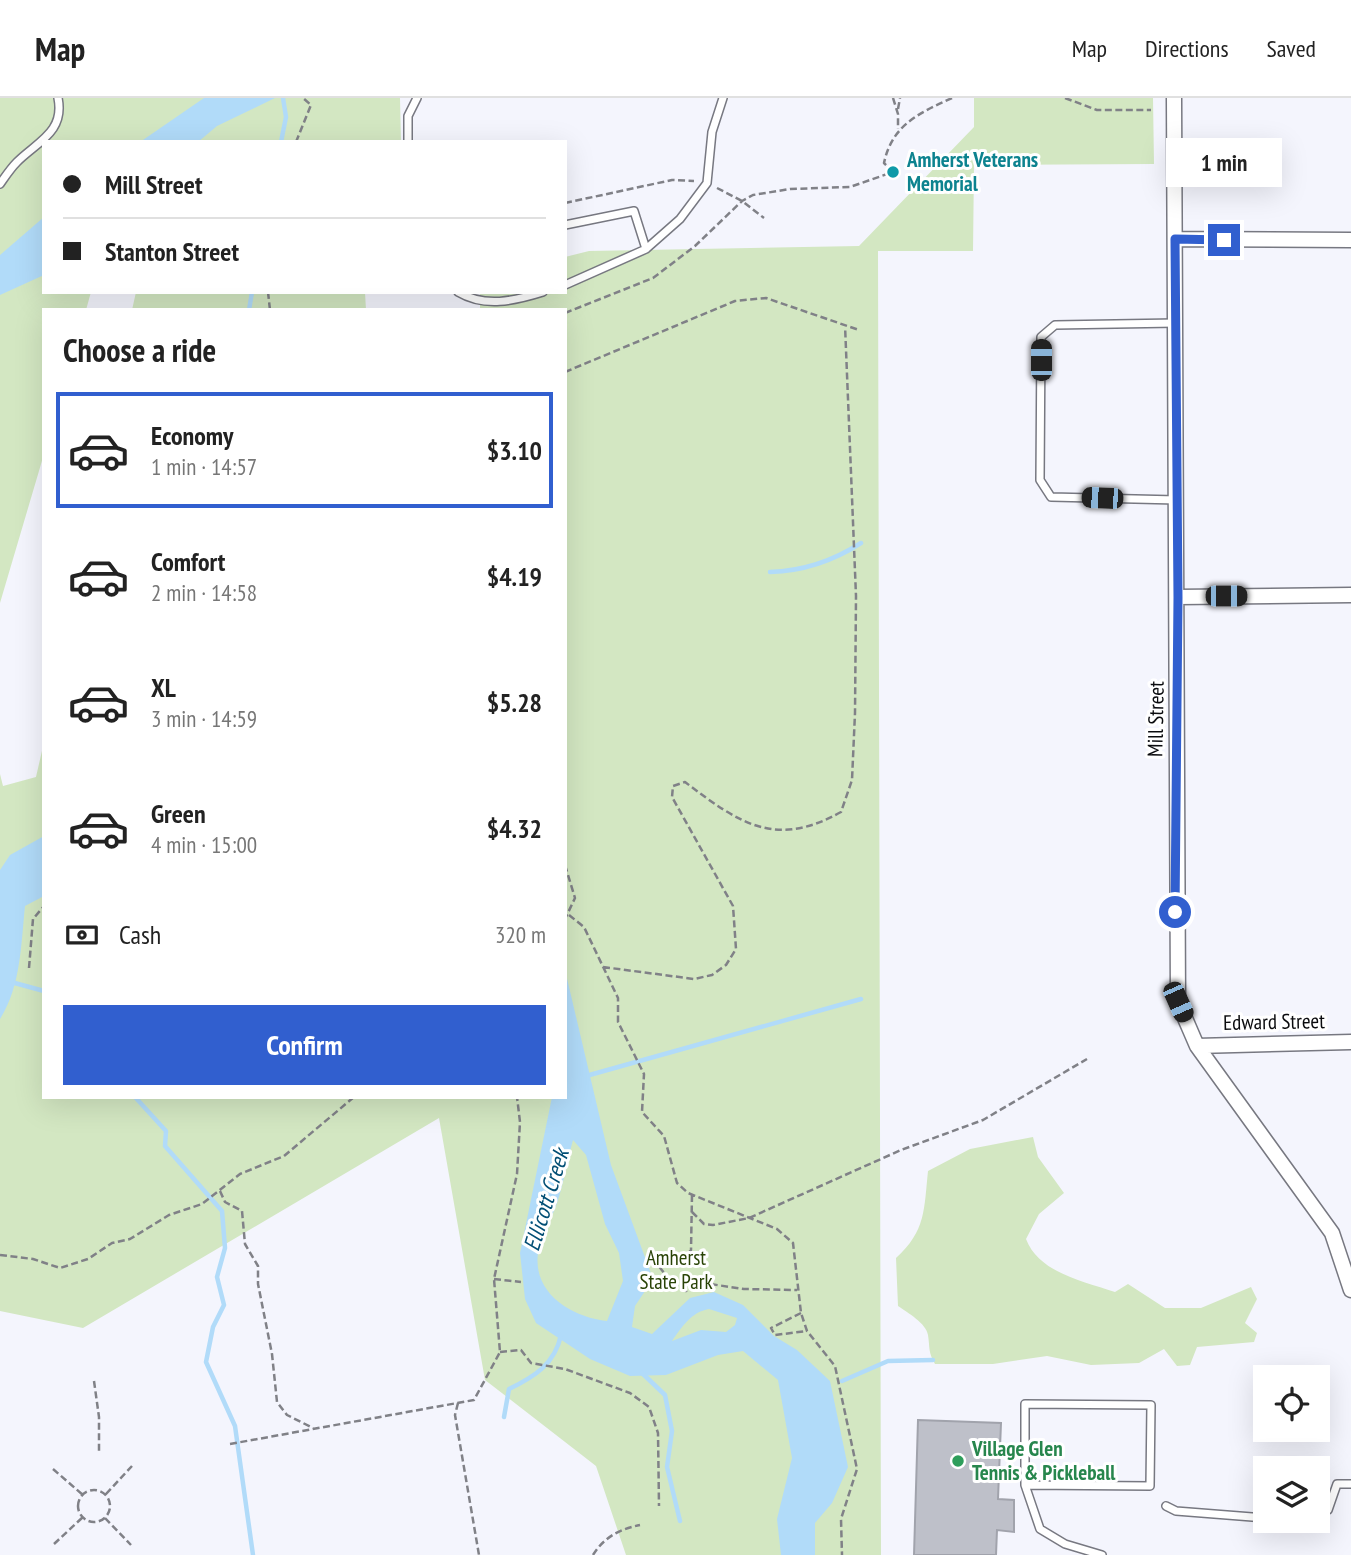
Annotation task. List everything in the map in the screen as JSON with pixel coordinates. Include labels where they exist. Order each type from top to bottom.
[{"type":"street","name":"Mill Street","points":[[1174,98],[1178,597],[1175,890],[1178,1002],[1197,1046],[1332,1233],[1351,1290]]},
{"type":"street","points":[[1175,239],[1351,240]]},
{"type":"street","points":[[1178,597],[1351,595]]},
{"type":"street","name":"Edward Street","points":[[1197,1046],[1351,1042]]},
{"type":"lane","points":[[43,140],[52,132],[59,119],[58,98]]},
{"type":"lane","points":[[408,140],[408,116],[417,98]]},
{"type":"lane","points":[[567,284],[646,249],[680,219],[707,183],[712,132],[723,98]]},
{"type":"lane","points":[[0,184],[17,162],[42,141]]},
{"type":"lane","points":[[567,225],[634,211],[646,249]]},
{"type":"lane","points":[[461,294],[468,298],[506,303],[536,294]]},
{"type":"lane","points":[[1176,323],[1055,325],[1041,337],[1040,480],[1051,497],[1177,500]]},
{"type":"lane","points":[[1026,1485],[1150,1486],[1151,1405],[1025,1404],[1026,1485],[1040,1529],[1065,1544],[1102,1555]]},
{"type":"lane","points":[[1330,1504],[1337,1484],[1351,1484]]},
{"type":"lane","points":[[1166,1506],[1176,1511],[1253,1517]]},
{"type":"path","points":[[297,140],[311,105],[303,98]]},
{"type":"path","points":[[893,98],[898,112]]},
{"type":"path","points":[[898,130],[900,98]]},
{"type":"path","points":[[567,312],[653,278],[695,246],[742,201],[790,189],[850,187],[892,172],[884,163],[887,148],[898,130],[911,118],[952,98]]},
{"type":"path","points":[[1065,98],[1097,110],[1151,110]]},
{"type":"path","points":[[567,203],[672,180],[707,183],[742,201],[764,218]]},
{"type":"path","points":[[567,371],[735,301],[766,298],[859,330]]},
{"type":"path","points":[[603,967],[694,979],[712,975],[726,965],[736,949],[733,906],[672,797],[673,786],[685,782],[728,815],[768,831],[819,824],[841,812],[852,780],[856,596],[845,325]]},
{"type":"path","points":[[567,872],[575,898],[569,915],[584,926],[618,998],[618,1022],[644,1074],[642,1112],[664,1136],[677,1183],[692,1195],[776,1229],[793,1243],[801,1313],[807,1331],[835,1366],[857,1469],[841,1519],[842,1555]]},
{"type":"path","points":[[29,968],[33,919],[42,908]]},
{"type":"path","points":[[692,1212],[704,1224],[713,1225],[749,1218],[901,1150],[983,1120],[1087,1059]]},
{"type":"path","points":[[0,1255],[33,1259],[60,1268],[88,1259],[112,1243],[130,1239],[169,1215],[202,1204],[240,1174],[284,1156],[352,1099]]},
{"type":"path","points":[[230,1444],[474,1400],[500,1352],[494,1279],[517,1174],[520,1122],[517,1099]]},
{"type":"path","points":[[220,1191],[225,1202],[242,1212],[245,1244],[258,1266],[258,1284],[272,1354],[277,1402],[287,1415],[315,1429]]},
{"type":"path","points":[[692,1195],[691,1250],[685,1257],[658,1265],[674,1286],[686,1291],[710,1284],[744,1289],[799,1290]]},
{"type":"path","points":[[494,1279],[521,1282]]},
{"type":"path","points":[[801,1313],[771,1328],[775,1335],[807,1331]]},
{"type":"path","points":[[500,1352],[521,1350],[531,1363],[565,1369],[630,1393],[649,1407],[658,1433],[659,1506]]},
{"type":"path","points":[[94,1381],[99,1417],[99,1451]]},
{"type":"path","points":[[458,1403],[455,1415],[479,1555]]},
{"type":"path","points":[[106,1494],[132,1466]]},
{"type":"path","points":[[53,1469],[83,1495]]},
{"type":"path","points":[[97,1490],[106,1494],[110,1504],[105,1518],[96,1522],[83,1517],[79,1508],[83,1495],[97,1490]]},
{"type":"path","points":[[54,1544],[83,1517]]},
{"type":"path","points":[[105,1518],[131,1545]]},
{"type":"path","points":[[593,1555],[599,1545],[621,1529],[640,1525]]},
{"type":"green space","points":[[0,98],[400,98],[401,140],[42,140],[42,294],[90,294],[87,308],[42,308],[42,461],[0,603]]},
{"type":"green space","name":"Amherst State Park","points":[[974,98],[1153,98],[1154,164],[974,165],[973,251],[878,251],[881,1555],[626,1555],[596,1466],[485,1380],[439,1118],[83,1328],[0,1311],[0,774],[3,786],[36,777],[42,751],[42,1099],[567,1099],[567,308],[480,308],[480,294],[567,294],[567,256],[589,251],[859,246],[974,127]]},
{"type":"green space","points":[[136,294],[365,294],[366,308],[132,308]]},
{"type":"green space","points":[[1033,1137],[1038,1157],[1064,1193],[1039,1214],[1026,1239],[1041,1260],[1063,1274],[1115,1292],[1128,1284],[1165,1308],[1201,1308],[1251,1287],[1257,1299],[1245,1323],[1257,1333],[1254,1342],[1197,1347],[1190,1365],[1177,1366],[1164,1349],[1139,1363],[1091,1365],[1047,1356],[993,1364],[935,1364],[924,1326],[898,1306],[896,1258],[913,1238],[922,1219],[928,1171],[970,1149]]},
{"type":"water","points":[[204,98],[275,98],[217,126],[200,140],[143,140]]},
{"type":"water","points":[[42,219],[42,276],[0,295],[0,255]]},
{"type":"water","points":[[42,837],[42,897],[25,906],[16,979],[0,1019],[0,870],[10,855]]},
{"type":"water","name":"Ellicott Creek","points":[[567,978],[611,1165],[653,1279],[635,1306],[632,1327],[652,1334],[690,1298],[714,1292],[743,1305],[774,1336],[797,1350],[830,1381],[848,1467],[832,1503],[815,1523],[815,1555],[781,1555],[777,1519],[792,1458],[778,1380],[743,1351],[718,1355],[666,1375],[630,1376],[590,1359],[536,1323],[525,1299],[520,1253],[552,1099],[567,1099]],"holes":[[[573,1140],[586,1155],[605,1224],[619,1253],[623,1281],[607,1321],[579,1314],[555,1299],[540,1277],[538,1263],[540,1242],[557,1203]],[[709,1309],[737,1318],[735,1325],[726,1332],[701,1330],[672,1341],[692,1317],[703,1311]]]},
{"type":"building","name":"Village Glen Tennis & Pickleball","points":[[918,1420],[1001,1423],[998,1499],[1014,1500],[1014,1532],[997,1530],[996,1555],[914,1555]]},
{"type":"waterway","points":[[281,140],[286,117],[283,98]]},
{"type":"waterway","points":[[249,308],[252,294]]},
{"type":"waterway","points":[[770,572],[795,570],[818,564],[861,543]]},
{"type":"waterway","points":[[11,982],[42,990]]},
{"type":"waterway","points":[[586,1076],[861,999]]},
{"type":"waterway","points":[[137,1099],[166,1131],[165,1146],[222,1211],[225,1248],[217,1277],[224,1305],[213,1327],[206,1362],[235,1426],[253,1555]]},
{"type":"waterway","points":[[504,1417],[509,1389],[527,1380],[549,1362],[561,1335]]},
{"type":"waterway","points":[[842,1381],[888,1361],[933,1360]]},
{"type":"waterway","points":[[642,1373],[665,1395],[672,1431],[667,1467],[680,1521]]},
{"type":"place","name":"Amherst Veterans Memorial","points":[[893,172]]},
{"type":"place","name":"Village Glen Tennis & Pickleball","points":[[958,1461]]},
{"type":"route","points":[[1175,912],[1178,597],[1175,239],[1224,240]]}]
